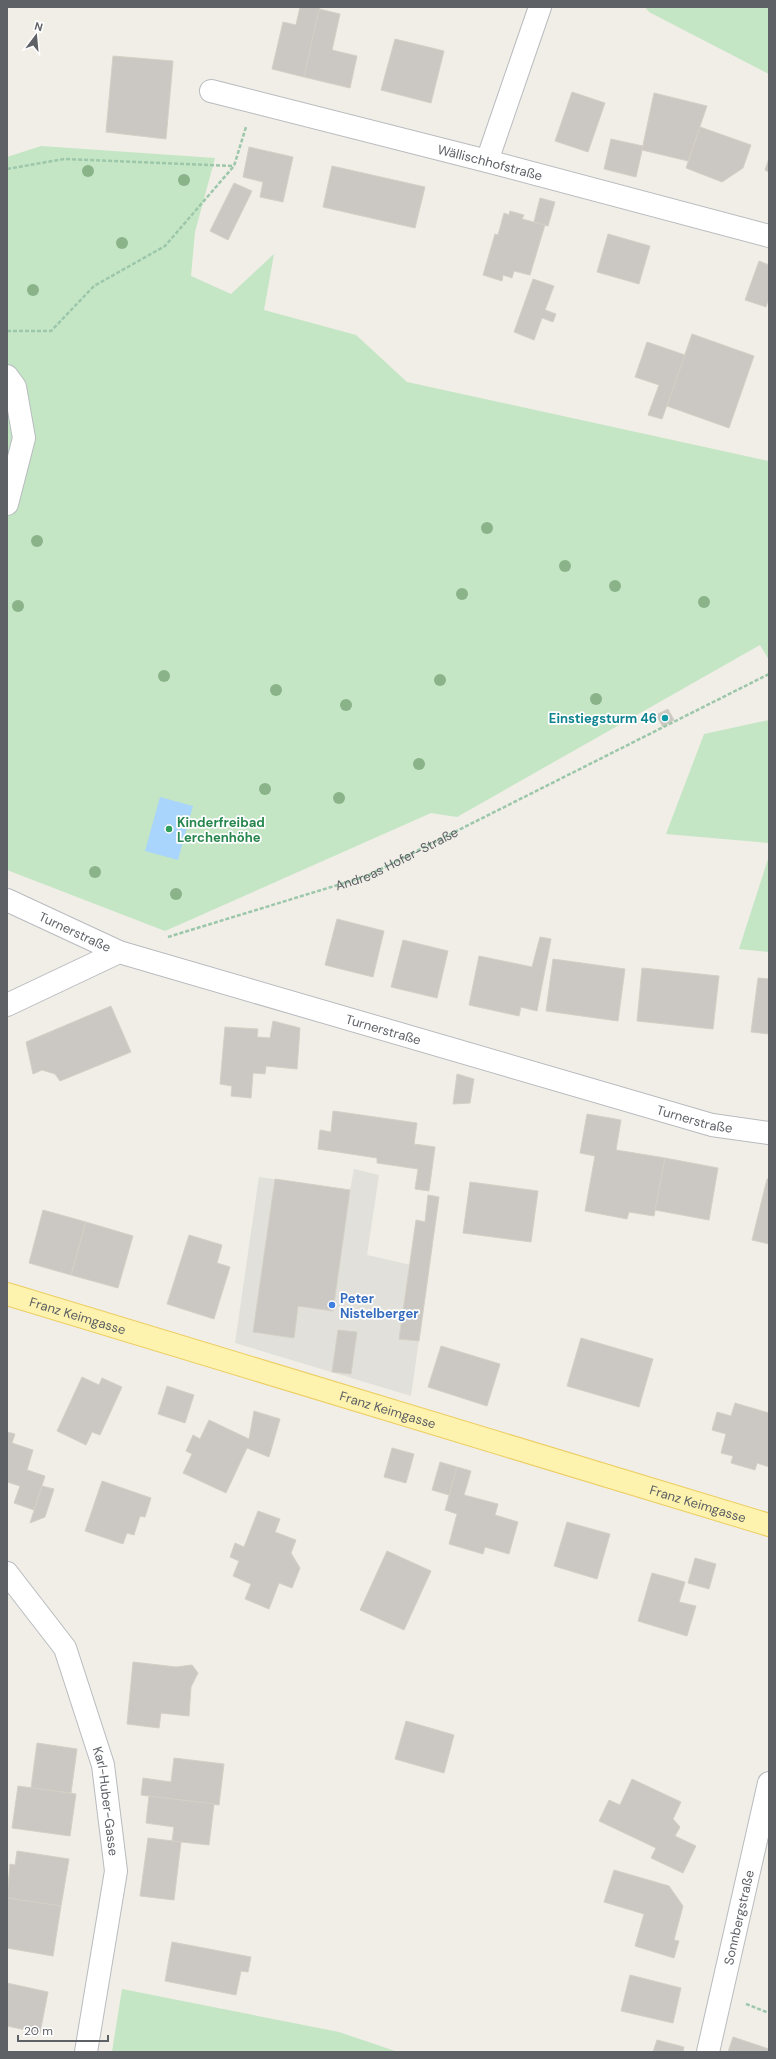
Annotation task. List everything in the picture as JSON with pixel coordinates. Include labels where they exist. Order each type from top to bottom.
[{"type":"main road","name":"Franz Keimgasse","points":[[7,1294],[769,1525]]},
{"type":"street","points":[[487,161],[540,7]]},
{"type":"street","name":"Wällischhofstraße","points":[[211,91],[487,161],[769,236]]},
{"type":"street","points":[[7,376],[15,387],[24,438],[7,504]]},
{"type":"street","name":"Turnerstraße","points":[[7,900],[119,952],[712,1125],[769,1133]]},
{"type":"street","points":[[7,1005],[119,952]]},
{"type":"street","name":"Karl-Huber-Gasse","points":[[7,1573],[65,1648],[102,1764],[116,1871],[86,2052]]},
{"type":"street","name":"Sonnbergstraße","points":[[708,2052],[769,1783]]},
{"type":"path","points":[[7,331],[51,331],[94,286],[165,246],[234,166],[247,126]]},
{"type":"path","points":[[7,169],[64,159],[234,166]]},
{"type":"path","name":"Andreas Hofer-Straße","points":[[164,938],[367,876],[769,674]]},
{"type":"shaded area","name":"Peter Nistelberger","points":[[354,1169],[379,1175],[367,1255],[429,1269],[411,1396],[235,1343],[259,1177],[350,1190]]},
{"type":"green space","points":[[645,7],[769,7],[769,74],[649,12]]},
{"type":"green space","points":[[41,146],[215,158],[195,232],[191,276],[231,294],[274,254],[264,310],[356,335],[407,382],[769,461],[769,660],[760,645],[457,817],[431,813],[165,931],[7,870],[7,157]]},
{"type":"green space","points":[[769,720],[769,843],[666,834],[704,734]]},
{"type":"green space","points":[[769,856],[769,952],[739,949]]},
{"type":"green space","points":[[122,1989],[339,2032],[398,2052],[112,2052]]},
{"type":"water","name":"Kinderfreibad Lerchenhöhe","points":[[160,797],[193,806],[178,860],[145,851]]},
{"type":"building","points":[[300,7],[320,7],[304,77],[272,69],[283,22],[296,25]]},
{"type":"building","points":[[319,9],[340,14],[332,50],[357,56],[350,88],[304,77]]},
{"type":"building","points":[[395,39],[444,51],[431,103],[381,90]]},
{"type":"building","points":[[113,56],[173,61],[166,139],[106,132]]},
{"type":"building","points":[[572,92],[605,103],[588,152],[555,141]]},
{"type":"building","points":[[654,93],[707,106],[688,161],[642,150]]},
{"type":"building","points":[[700,127],[751,145],[743,168],[722,182],[686,168]]},
{"type":"building","points":[[611,139],[643,146],[636,177],[604,169]]},
{"type":"building","points":[[249,147],[293,157],[283,202],[260,197],[263,182],[243,177]]},
{"type":"building","points":[[769,158],[769,172],[765,170]]},
{"type":"building","points":[[332,166],[425,187],[415,228],[323,207]]},
{"type":"building","points":[[234,183],[252,191],[228,240],[210,231]]},
{"type":"building","points":[[540,198],[555,202],[548,226],[534,222]]},
{"type":"building","points":[[510,211],[524,215],[522,219],[545,225],[530,275],[514,271],[512,278],[503,275],[502,281],[483,275],[495,234],[498,235],[504,213],[509,215]]},
{"type":"building","points":[[608,234],[650,246],[639,284],[597,272]]},
{"type":"building","points":[[759,261],[769,265],[769,298],[766,307],[745,300]]},
{"type":"building","points":[[533,279],[554,286],[545,310],[556,314],[553,322],[542,318],[534,340],[514,332]]},
{"type":"building","points":[[692,334],[754,356],[729,428],[667,406]]},
{"type":"building","points":[[647,342],[685,355],[662,419],[648,415],[659,385],[635,377]]},
{"type":"building","name":"Einstiegsturm 46","points":[[668,709],[674,720],[663,727],[656,715]]},
{"type":"building","points":[[337,919],[384,931],[373,977],[325,965]]},
{"type":"building","points":[[540,937],[551,939],[537,1011],[521,1007],[519,1016],[469,1005],[479,956],[532,967]]},
{"type":"building","points":[[403,940],[448,951],[437,998],[391,987]]},
{"type":"building","points":[[553,959],[625,969],[618,1021],[546,1011]]},
{"type":"building","points":[[642,968],[719,976],[713,1029],[637,1021]]},
{"type":"building","points":[[758,978],[769,979],[769,1034],[751,1032]]},
{"type":"building","points":[[111,1006],[131,1052],[60,1081],[55,1074],[42,1070],[33,1074],[26,1042]]},
{"type":"building","points":[[273,1021],[300,1028],[297,1069],[266,1066],[265,1074],[253,1073],[251,1098],[231,1096],[232,1086],[220,1084],[225,1027],[258,1029],[257,1037],[270,1038]]},
{"type":"building","points":[[457,1074],[474,1079],[470,1103],[453,1104]]},
{"type":"building","points":[[333,1111],[417,1123],[414,1144],[435,1147],[429,1191],[415,1189],[418,1169],[377,1163],[377,1158],[318,1149],[320,1130],[331,1132]]},
{"type":"building","points":[[587,1114],[621,1120],[616,1150],[665,1158],[654,1216],[629,1212],[627,1219],[585,1211],[595,1156],[580,1153]]},
{"type":"building","points":[[665,1158],[718,1168],[709,1220],[655,1210]]},
{"type":"building","points":[[275,1179],[350,1190],[333,1311],[298,1306],[294,1338],[253,1332]]},
{"type":"building","points":[[767,1179],[769,1179],[769,1244],[752,1240]]},
{"type":"building","points":[[470,1182],[538,1191],[531,1242],[463,1233]]},
{"type":"building","points":[[428,1195],[439,1197],[419,1341],[399,1339],[416,1220],[425,1222]]},
{"type":"building","points":[[43,1210],[86,1222],[71,1275],[29,1263]]},
{"type":"building","points":[[86,1222],[133,1236],[118,1288],[71,1275]]},
{"type":"building","points":[[189,1235],[222,1245],[217,1263],[230,1267],[214,1319],[167,1304]]},
{"type":"building","points":[[338,1330],[357,1332],[351,1374],[332,1372]]},
{"type":"building","points":[[581,1338],[653,1359],[639,1407],[567,1386]]},
{"type":"building","points":[[441,1346],[500,1364],[487,1406],[428,1387]]},
{"type":"building","points":[[82,1377],[99,1385],[102,1378],[122,1387],[100,1435],[92,1432],[86,1445],[57,1431]]},
{"type":"building","points":[[167,1386],[194,1395],[185,1423],[158,1414]]},
{"type":"building","points":[[735,1403],[769,1413],[769,1467],[757,1463],[755,1470],[731,1463],[733,1456],[721,1453],[726,1434],[712,1430],[717,1412],[731,1416]]},
{"type":"building","points":[[254,1411],[280,1419],[269,1457],[247,1448],[226,1493],[183,1473],[192,1454],[186,1451],[193,1435],[200,1439],[209,1420],[249,1439]]},
{"type":"building","points":[[7,1432],[15,1434],[12,1443],[33,1450],[27,1470],[45,1476],[34,1510],[14,1503],[20,1486],[7,1482]]},
{"type":"building","points":[[392,1448],[414,1454],[406,1483],[384,1477]]},
{"type":"building","points":[[440,1462],[457,1467],[449,1495],[432,1490]]},
{"type":"building","points":[[457,1467],[471,1471],[464,1495],[498,1504],[495,1515],[518,1522],[509,1554],[485,1547],[483,1554],[449,1544],[457,1514],[445,1510]]},
{"type":"building","points":[[102,1481],[151,1498],[145,1517],[140,1516],[134,1535],[127,1533],[123,1544],[85,1531]]},
{"type":"building","points":[[42,1486],[54,1489],[45,1517],[30,1523]]},
{"type":"building","points":[[258,1511],[280,1519],[275,1532],[296,1540],[291,1553],[300,1568],[292,1588],[279,1583],[269,1609],[245,1599],[251,1584],[233,1576],[239,1561],[230,1557],[235,1543],[244,1547]]},
{"type":"building","points":[[567,1522],[610,1534],[597,1579],[554,1566]]},
{"type":"building","points":[[387,1551],[431,1571],[404,1630],[360,1610]]},
{"type":"building","points":[[695,1558],[716,1564],[709,1589],[688,1583]]},
{"type":"building","points":[[652,1573],[685,1582],[679,1602],[696,1606],[687,1636],[638,1621]]},
{"type":"building","points":[[133,1662],[176,1667],[192,1665],[198,1673],[191,1687],[189,1716],[161,1713],[159,1728],[127,1724]]},
{"type":"building","points":[[406,1721],[454,1735],[444,1773],[395,1759]]},
{"type":"building","points":[[37,1743],[77,1749],[71,1793],[31,1788]]},
{"type":"building","points":[[174,1758],[224,1764],[219,1805],[141,1795],[143,1778],[171,1782]]},
{"type":"building","points":[[632,1779],[681,1802],[673,1819],[680,1827],[675,1836],[696,1846],[683,1873],[651,1858],[656,1848],[599,1821],[609,1800],[620,1805]]},
{"type":"building","points":[[18,1786],[76,1794],[70,1836],[12,1828]]},
{"type":"building","points":[[149,1796],[214,1804],[209,1845],[172,1841],[174,1827],[146,1823]]},
{"type":"building","points":[[148,1838],[181,1842],[174,1900],[140,1896]]},
{"type":"building","points":[[17,1851],[69,1859],[61,1906],[7,1898],[10,1864],[15,1865]]},
{"type":"building","points":[[614,1870],[669,1886],[683,1906],[674,1940],[679,1941],[674,1958],[635,1946],[644,1914],[604,1902]]},
{"type":"building","points":[[7,1898],[61,1906],[53,1956],[7,1948]]},
{"type":"building","points":[[172,1942],[251,1957],[248,1972],[241,1971],[236,1995],[165,1981]]},
{"type":"building","points":[[630,1975],[681,1988],[673,2023],[621,2011]]},
{"type":"building","points":[[7,1983],[48,1992],[40,2033],[7,2026]]},
{"type":"building","points":[[733,2037],[769,2049],[769,2052],[728,2052]]},
{"type":"building","points":[[657,2040],[684,2047],[683,2052],[653,2052]]},
{"type":"place","name":"Einstiegsturm 46","points":[[665,718]]},
{"type":"place","name":"Kinderfreibad Lerchenhöhe","points":[[169,829]]},
{"type":"place","name":"Peter Nistelberger","points":[[332,1305]]}]
